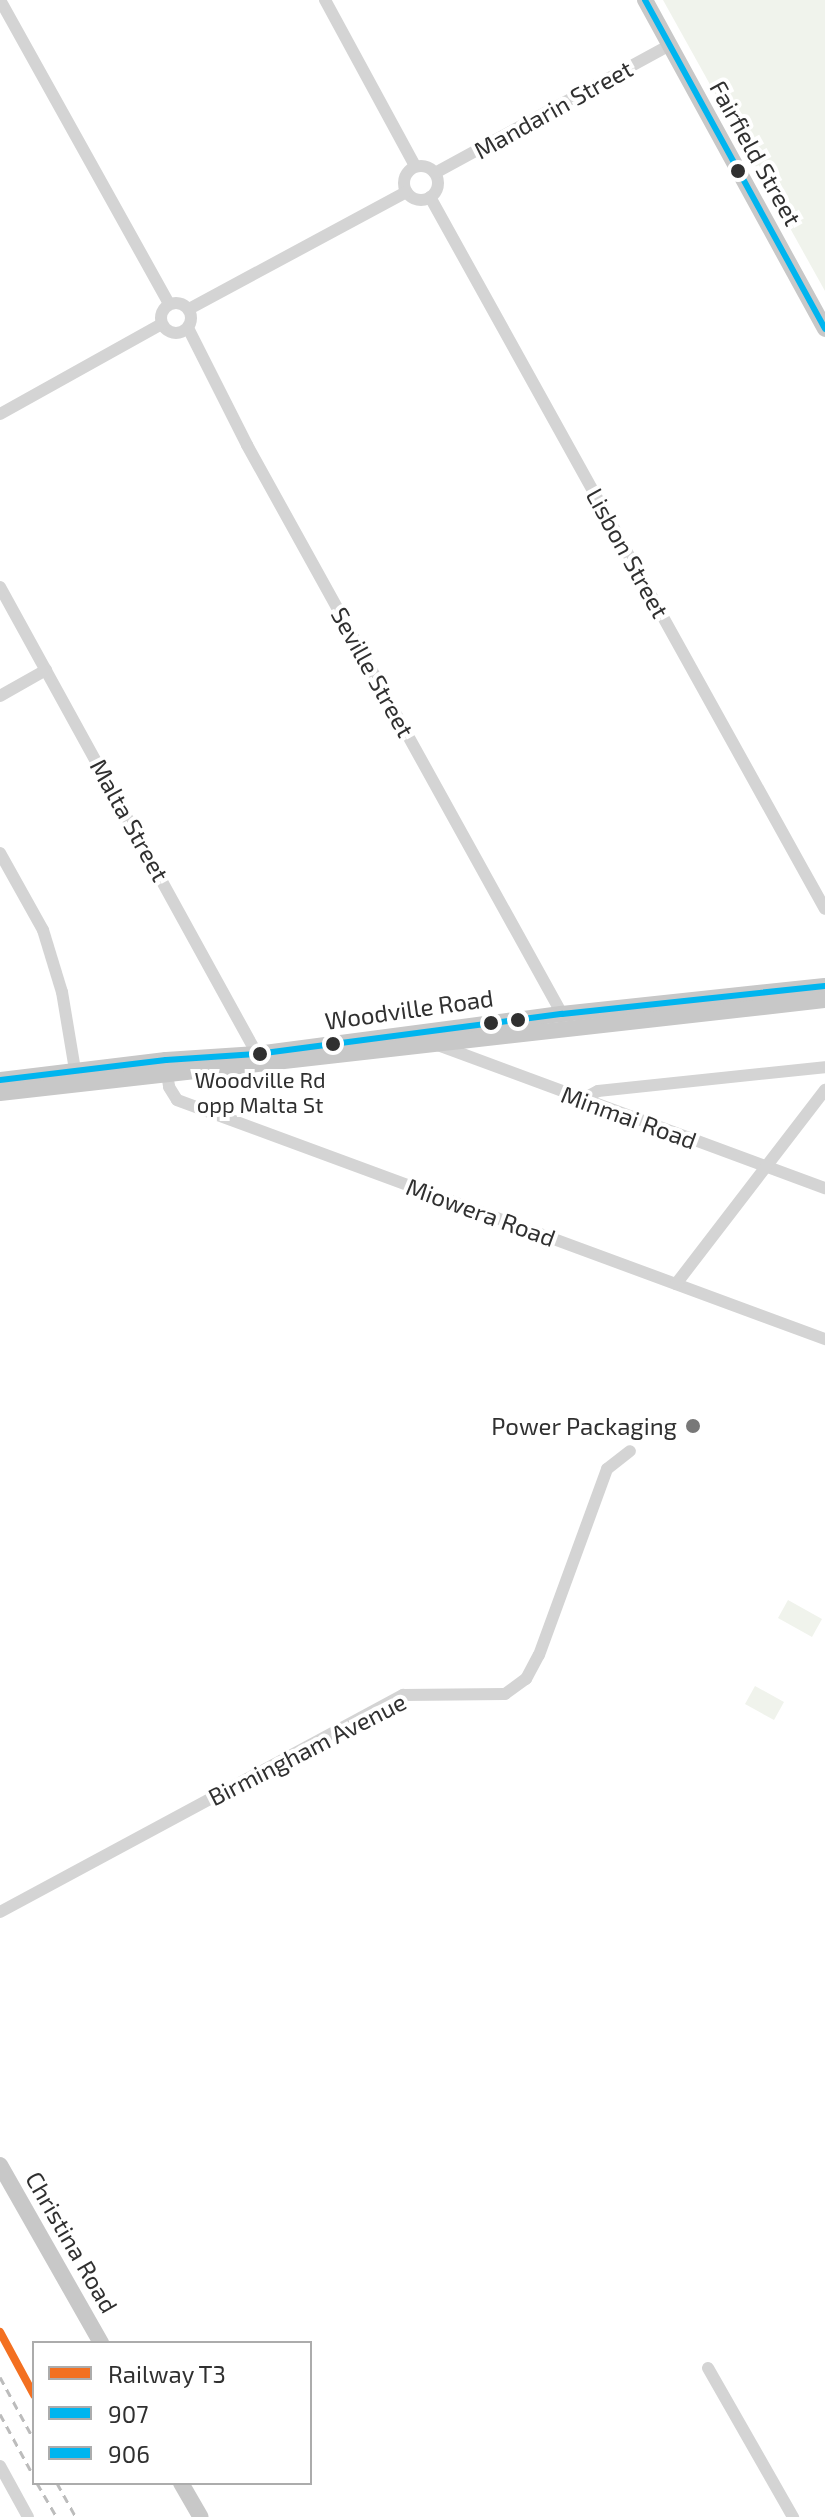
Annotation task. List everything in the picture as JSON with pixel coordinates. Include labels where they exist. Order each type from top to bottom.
[{"type":"main road","name":"Fairfield Street","points":[[645,0],[825,329]]},
{"type":"main road","name":"Woodville Road","points":[[0,1093],[257,1054],[562,1014],[825,986]]},
{"type":"main road","name":"Woodville Road","points":[[0,1080],[75,1070],[166,1069],[434,1044],[825,1000]]},
{"type":"main road","name":"Christina Road","points":[[0,2165],[100,2341]]},
{"type":"main road","points":[[182,2485],[201,2517]]},
{"type":"street","points":[[0,0],[169,304]]},
{"type":"street","points":[[325,0],[415,166]]},
{"type":"street","name":"Mandarin Street","points":[[435,173],[670,45]]},
{"type":"street","points":[[415,166],[426,166],[435,173],[438,184],[430,197],[417,200],[406,192],[404,176],[415,166]]},
{"type":"street","points":[[189,309],[406,192]]},
{"type":"street","name":"Lisbon Street","points":[[430,197],[825,909]]},
{"type":"street","points":[[180,303],[189,309],[191,321],[188,328],[174,333],[162,324],[162,313],[169,304],[180,303]]},
{"type":"street","points":[[0,414],[162,324]]},
{"type":"street","name":"Seville Street","points":[[188,328],[255,459],[562,1014]]},
{"type":"street","name":"Malta Street","points":[[0,587],[257,1054]]},
{"type":"street","points":[[0,696],[46,670]]},
{"type":"street","points":[[0,853],[43,930],[62,992],[75,1070]]},
{"type":"street","name":"Minmai Road","points":[[434,1044],[825,1188]]},
{"type":"street","points":[[581,1100],[598,1091],[825,1067]]},
{"type":"street","name":"Miowera Road","points":[[166,1069],[177,1100],[825,1339]]},
{"type":"street","points":[[676,1284],[825,1090]]},
{"type":"street","name":"Birmingham Avenue","points":[[0,1912],[403,1695],[505,1694],[526,1679],[539,1655],[607,1469],[630,1451]]},
{"type":"street","points":[[708,2368],[793,2517]]},
{"type":"street","points":[[0,2466],[28,2517]]},
{"type":"shaded area","points":[[663,0],[825,0],[825,291]]},
{"type":"shaded area","points":[[788,1600],[822,1619],[812,1637],[778,1618]]},
{"type":"shaded area","points":[[755,1686],[784,1702],[774,1720],[745,1704]]},
{"type":"railway","points":[[0,2377],[32,2436]]},
{"type":"railway","points":[[0,2414],[32,2473]]},
{"type":"railway","points":[[38,2485],[57,2517]]},
{"type":"railway","points":[[58,2485],[76,2517]]},
{"type":"rail line","name":"T3","points":[[0,2332],[32,2391]]},
{"type":"transit line","name":"906","points":[[645,0],[825,329]]},
{"type":"transit line","name":"907","points":[[0,1080],[166,1060],[257,1054],[562,1014],[825,986]]},
{"type":"place","name":"Woodville Rd opp Malta St","points":[[260,1054]]},
{"type":"place","name":"Power Packaging","points":[[693,1426]]}]
